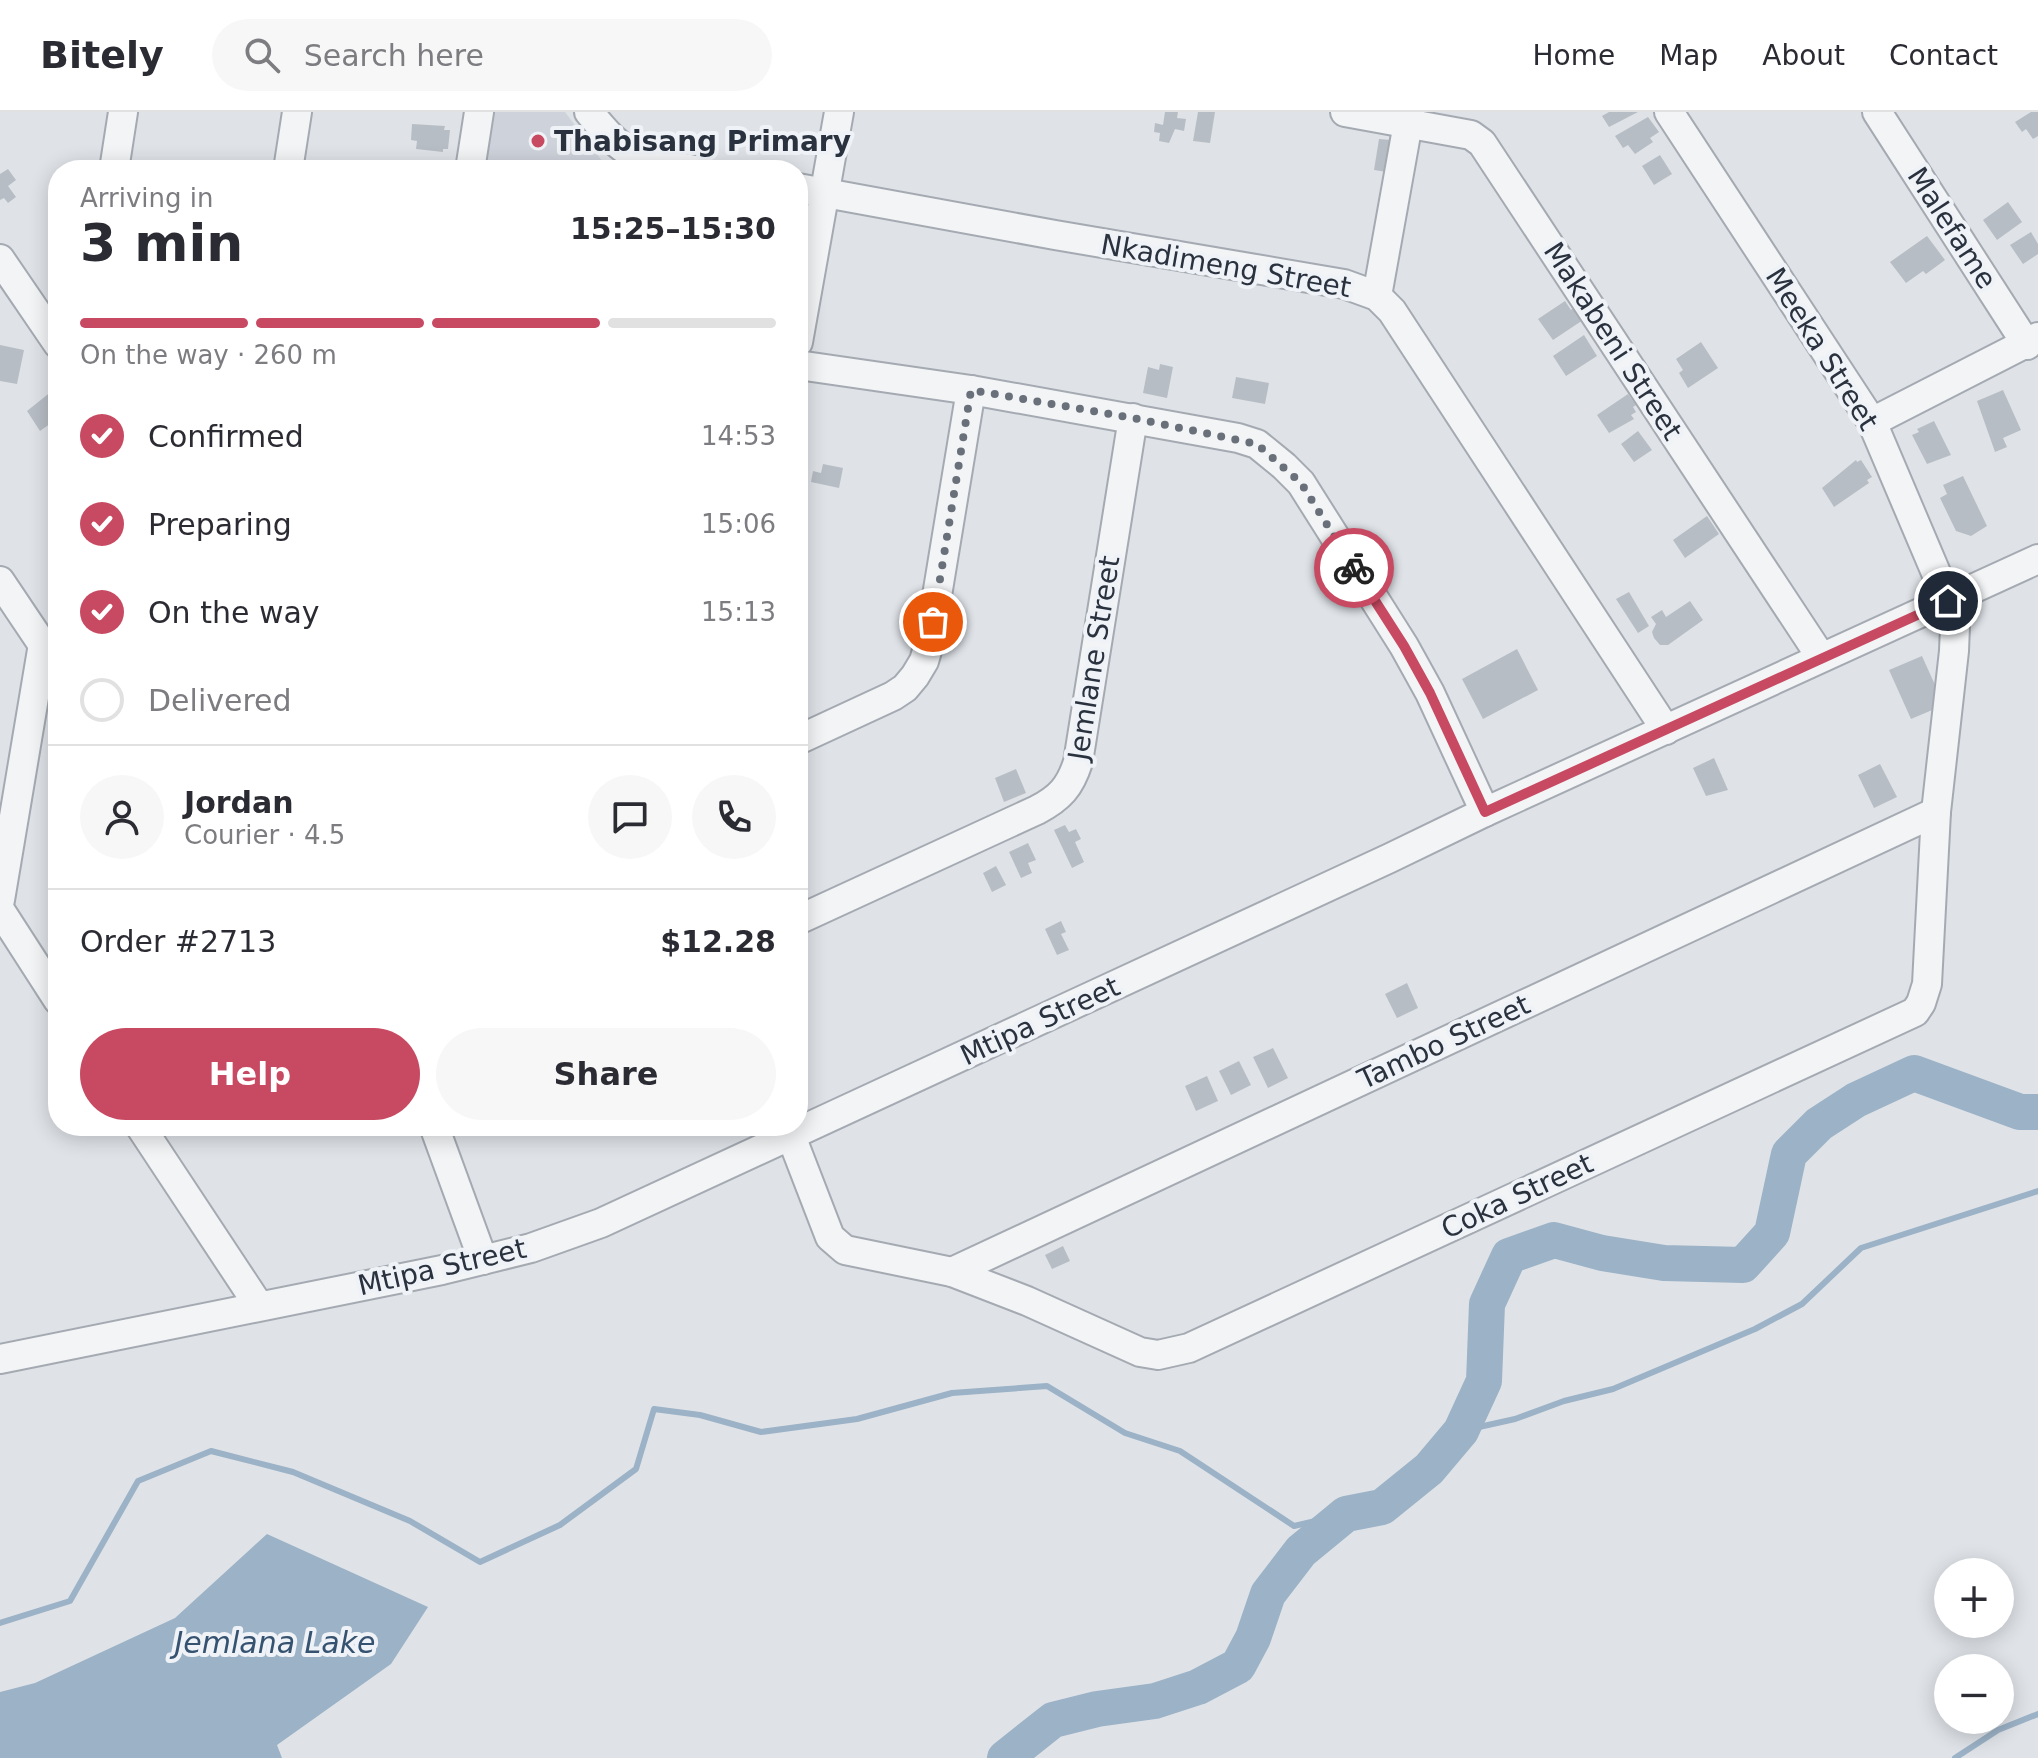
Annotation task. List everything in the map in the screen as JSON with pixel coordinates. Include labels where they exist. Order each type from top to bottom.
[{"type":"street","points":[[116,160],[123,112]]},
{"type":"street","points":[[290,160],[297,112]]},
{"type":"street","points":[[472,160],[479,112]]},
{"type":"street","points":[[589,112],[629,154],[647,160]]},
{"type":"street","points":[[808,225],[811,190],[839,112]]},
{"type":"street","name":"Makabeni Street","points":[[1345,112],[1410,118],[1471,135],[1482,143],[1821,657]]},
{"type":"street","name":"Meeka Street","points":[[1669,112],[1872,422],[1948,601]]},
{"type":"street","name":"Malefame","points":[[1877,112],[2032,341]]},
{"type":"street","points":[[1377,296],[1410,118]]},
{"type":"street","name":"Nkadimeng Street","points":[[811,190],[1344,284],[1377,296],[1392,311],[1666,730]]},
{"type":"street","points":[[0,259],[48,329]]},
{"type":"street","points":[[1872,422],[2032,341]]},
{"type":"street","points":[[808,366],[971,390],[1133,418],[1257,444],[1301,483],[1404,646],[1430,693],[1485,812]]},
{"type":"street","points":[[808,735],[893,696],[915,676],[924,661],[971,390]]},
{"type":"street","name":"Jemlane Street","points":[[808,915],[1037,810],[1052,802],[1068,787],[1078,762],[1133,418]]},
{"type":"street","name":"Mtipa Street","points":[[808,1128],[1485,812],[2038,559]]},
{"type":"street","points":[[0,581],[48,653]]},
{"type":"street","name":"Coka Street","points":[[791,1136],[825,1225],[836,1245],[867,1257],[952,1272],[1027,1301],[1140,1352],[1171,1354],[1901,1019],[1915,1012],[1927,984],[1936,812],[1954,651],[1955,626],[1948,601]]},
{"type":"street","points":[[0,900],[48,666]]},
{"type":"street","name":"Tambo Street","points":[[952,1272],[1936,812]]},
{"type":"street","points":[[0,910],[48,984]]},
{"type":"street","points":[[147,1136],[259,1306]]},
{"type":"street","points":[[438,1136],[483,1260]]},
{"type":"street","name":"Mtipa Street","points":[[0,1359],[483,1260],[542,1244],[601,1223],[791,1136]]},
{"type":"shaded area","name":"Thabisang Primary","points":[[493,112],[565,112],[601,160],[486,160]]},
{"type":"water","name":"Jemlana Lake","points":[[267,1534],[428,1607],[391,1664],[277,1745],[282,1758],[0,1758],[0,1692],[35,1683],[175,1618]]},
{"type":"building","points":[[1165,112],[1178,112],[1177,118],[1186,119],[1184,131],[1175,129],[1169,143],[1159,141],[1160,133],[1154,132],[1155,123],[1163,125]]},
{"type":"building","points":[[1198,112],[1215,112],[1210,143],[1193,141]]},
{"type":"building","points":[[1609,112],[1638,112],[1609,127],[1602,116]]},
{"type":"building","points":[[2031,112],[2038,112],[2038,136],[2033,139],[2026,129],[2022,132],[2015,122]]},
{"type":"building","points":[[1648,117],[1659,132],[1650,138],[1653,142],[1635,154],[1628,145],[1623,148],[1615,136]]},
{"type":"building","points":[[412,124],[445,126],[444,130],[450,130],[448,149],[443,149],[443,152],[416,149],[417,141],[411,140]]},
{"type":"building","points":[[1379,139],[1391,140],[1387,172],[1374,170]]},
{"type":"building","points":[[1660,155],[1672,174],[1654,185],[1642,166]]},
{"type":"building","points":[[8,169],[16,180],[8,186],[16,197],[8,203],[4,198],[0,200],[0,174]]},
{"type":"building","points":[[2008,202],[2022,222],[1997,240],[1983,220]]},
{"type":"building","points":[[2031,232],[2038,244],[2038,254],[2023,264],[2010,245]]},
{"type":"building","points":[[1927,236],[1945,260],[1926,274],[1923,271],[1906,283],[1890,262]]},
{"type":"building","points":[[1565,301],[1571,310],[1574,307],[1583,320],[1553,340],[1538,319]]},
{"type":"building","points":[[1584,335],[1597,356],[1566,376],[1553,356]]},
{"type":"building","points":[[1701,342],[1718,368],[1688,388],[1679,373],[1683,370],[1676,359]]},
{"type":"building","points":[[0,345],[24,350],[17,384],[0,381]]},
{"type":"building","points":[[1160,364],[1173,367],[1167,398],[1143,393],[1148,367],[1159,370]]},
{"type":"building","points":[[1236,377],[1269,383],[1265,404],[1232,398]]},
{"type":"building","points":[[2003,390],[2021,430],[2003,438],[2007,447],[1995,452],[1977,401]]},
{"type":"building","points":[[48,394],[48,425],[40,431],[27,411]]},
{"type":"building","points":[[1628,394],[1636,405],[1633,407],[1636,412],[1631,415],[1634,419],[1609,433],[1597,415]]},
{"type":"building","points":[[1934,421],[1951,455],[1927,464],[1912,435]]},
{"type":"building","points":[[1638,431],[1652,450],[1634,462],[1621,444]]},
{"type":"building","points":[[1856,460],[1861,460],[1872,477],[1867,480],[1869,483],[1834,507],[1822,488]]},
{"type":"building","points":[[823,464],[843,468],[839,488],[811,482],[813,471],[821,473]]},
{"type":"building","points":[[1963,476],[1987,526],[1971,536],[1956,531],[1940,498],[1947,494],[1943,485]]},
{"type":"building","points":[[1707,516],[1719,534],[1685,558],[1673,540]]},
{"type":"building","points":[[1629,592],[1649,626],[1638,633],[1616,599]]},
{"type":"building","points":[[1690,601],[1703,620],[1668,645],[1660,645],[1652,632],[1656,624],[1651,617],[1662,610],[1666,617]]},
{"type":"building","points":[[1517,649],[1538,690],[1483,719],[1462,679]]},
{"type":"building","points":[[1922,656],[1944,705],[1911,719],[1889,670]]},
{"type":"building","points":[[1714,758],[1728,790],[1706,796],[1693,768]]},
{"type":"building","points":[[1880,764],[1897,797],[1874,808],[1858,775]]},
{"type":"building","points":[[1016,769],[1026,793],[1004,802],[995,778]]},
{"type":"building","points":[[1065,825],[1069,832],[1076,829],[1081,839],[1075,842],[1084,862],[1072,868],[1054,830]]},
{"type":"building","points":[[1028,843],[1036,860],[1028,863],[1032,873],[1021,878],[1009,852]]},
{"type":"building","points":[[996,866],[1006,885],[992,892],[983,873]]},
{"type":"building","points":[[1061,921],[1066,932],[1061,934],[1069,950],[1057,955],[1045,929]]},
{"type":"building","points":[[1407,983],[1418,1008],[1397,1018],[1385,994]]},
{"type":"building","points":[[1273,1048],[1288,1078],[1268,1088],[1253,1057]]},
{"type":"building","points":[[1239,1061],[1251,1085],[1231,1095],[1219,1071]]},
{"type":"building","points":[[1207,1076],[1218,1101],[1196,1111],[1185,1086]]},
{"type":"building","points":[[1063,1246],[1070,1261],[1052,1269],[1045,1255]]},
{"type":"waterway","points":[[1005,1758],[1053,1720],[1097,1709],[1155,1701],[1198,1687],[1238,1666],[1253,1638],[1268,1594],[1301,1551],[1346,1514],[1382,1507],[1429,1469],[1461,1431],[1484,1381],[1487,1304],[1509,1256],[1554,1240],[1602,1253],[1664,1263],[1743,1265],[1772,1233],[1789,1154],[1819,1124],[1856,1100],[1914,1073],[2020,1112],[2038,1112]]},
{"type":"waterway","points":[[1461,1431],[1515,1419],[1564,1401],[1613,1389],[1755,1329],[1802,1304],[1861,1248],[2038,1191]]},
{"type":"waterway","points":[[0,1623],[70,1601],[138,1481],[211,1451],[293,1472],[410,1521],[480,1562],[560,1525],[636,1469],[654,1409],[700,1415],[761,1432],[857,1419],[952,1393],[1047,1386],[1125,1433],[1180,1451],[1294,1526],[1346,1514]]},
{"type":"waterway","points":[[1955,1758],[1998,1730],[2038,1714]]},
{"type":"way so far","points":[[933,622],[971,390],[1133,418],[1257,444],[1301,483],[1354,568]]},
{"type":"place","name":"Thabisang Primary","points":[[538,141]]},
{"type":"route","points":[[1354,568],[1430,693],[1485,812],[1948,601]]}]
